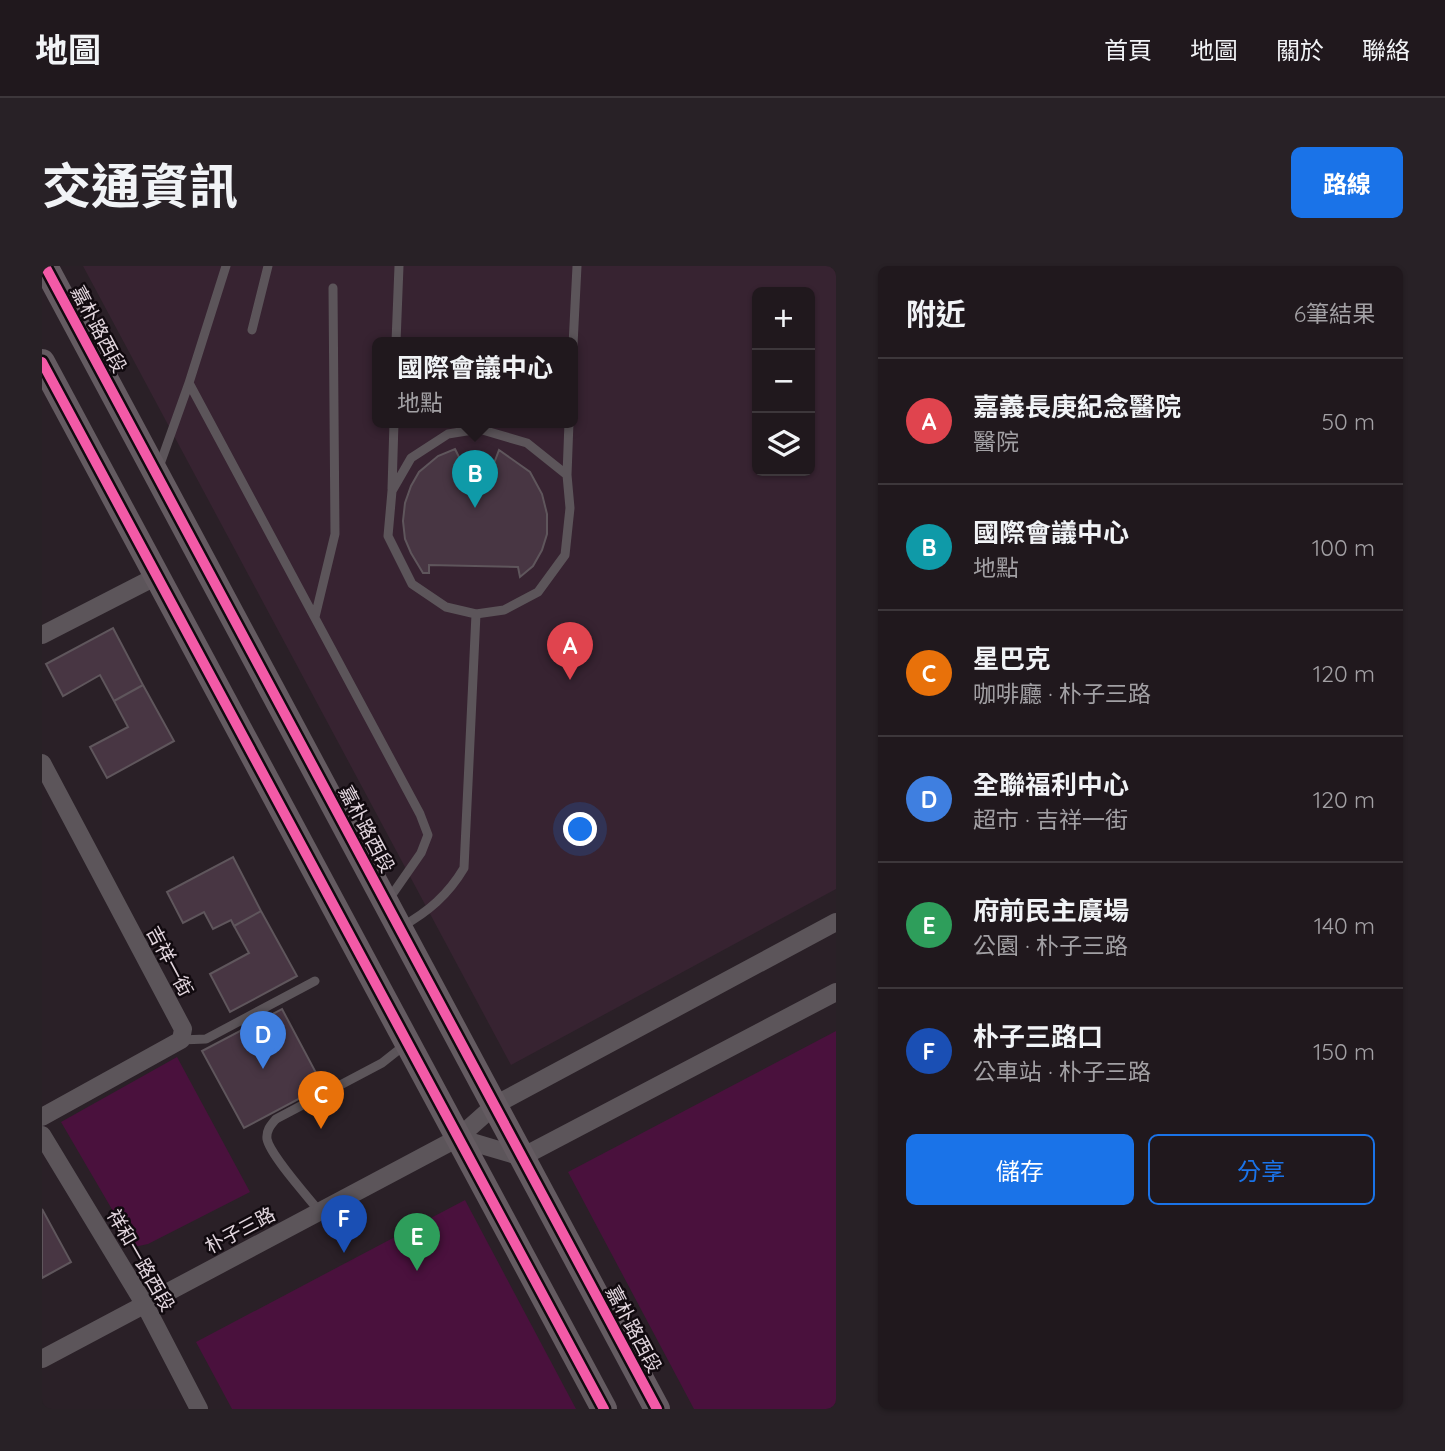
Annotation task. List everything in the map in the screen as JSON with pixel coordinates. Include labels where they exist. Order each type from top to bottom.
[{"type":"main road","name":"嘉朴路西段","points":[[45,266],[657,1409]]},
{"type":"main road","points":[[42,362],[604,1409]]},
{"type":"street","points":[[42,635],[157,576]]},
{"type":"street","name":"吉祥一街","points":[[42,763],[183,1029],[181,1040]]},
{"type":"street","name":"朴子三路","points":[[42,1359],[458,1138],[495,1105],[836,922]]},
{"type":"street","points":[[458,1138],[523,1157],[836,992]]},
{"type":"street","points":[[42,1117],[181,1040]]},
{"type":"street","name":"祥和一路西段","points":[[42,1135],[145,1305],[199,1409]]},
{"type":"lane","points":[[157,474],[226,266]]},
{"type":"lane","points":[[252,330],[268,266]]},
{"type":"lane","points":[[396,337],[398,266]]},
{"type":"lane","points":[[573,337],[577,266]]},
{"type":"lane","points":[[315,617],[335,534],[333,288]]},
{"type":"lane","points":[[189,383],[420,814],[428,835],[421,853],[386,903]]},
{"type":"lane","points":[[394,428],[388,536],[412,584],[446,607],[475,614],[505,610],[538,593],[565,555],[570,508],[567,475],[569,428]]},
{"type":"lane","points":[[392,491],[411,458],[448,434],[479,429],[527,443],[567,475]]},
{"type":"lane","points":[[400,928],[433,906],[452,887],[464,868],[475,614]]},
{"type":"lane","points":[[181,1040],[206,1039],[315,981]]},
{"type":"lane","points":[[320,1212],[273,1152],[267,1140],[268,1129],[276,1119],[382,1063],[407,1042]]},
{"type":"shaded area","points":[[83,266],[836,266],[836,889],[511,1065]]},
{"type":"shaded area","points":[[836,1031],[836,1409],[694,1409],[568,1172]]},
{"type":"shaded area","points":[[177,1057],[250,1192],[148,1244],[134,1247],[61,1122]]},
{"type":"shaded area","points":[[465,1200],[576,1409],[232,1409],[196,1342]]},
{"type":"building","points":[[455,449],[462,463],[493,466],[499,450],[530,472],[542,494],[547,514],[547,534],[533,566],[520,577],[518,567],[429,565],[429,573],[423,573],[411,553],[405,539],[403,521],[411,486],[419,472],[438,456]]},
{"type":"building","points":[[113,628],[143,685],[114,701],[100,675],[63,696],[46,664]]},
{"type":"building","points":[[143,685],[174,741],[107,778],[90,747],[128,727],[114,701]]},
{"type":"building","points":[[233,857],[261,911],[234,926],[231,920],[213,929],[204,912],[183,923],[167,892]]},
{"type":"building","points":[[261,911],[297,976],[230,1012],[210,974],[249,953],[234,926]]},
{"type":"building","points":[[282,1009],[323,1086],[244,1128],[202,1051]]},
{"type":"building","points":[[42,1209],[71,1262],[42,1278]]},
{"type":"cycle path","points":[[45,266],[657,1409]]},
{"type":"cycle path","points":[[42,362],[604,1409]]},
{"type":"place","name":"國際會議中心","points":[[475,508]]},
{"type":"place","name":"嘉義長庚紀念醫院","points":[[570,680]]},
{"type":"place","name":"全聯福利中心","points":[[263,1069]]},
{"type":"place","name":"星巴克","points":[[321,1129]]},
{"type":"place","name":"朴子三路口","points":[[344,1253]]},
{"type":"place","name":"府前民主廣場","points":[[417,1271]]}]
